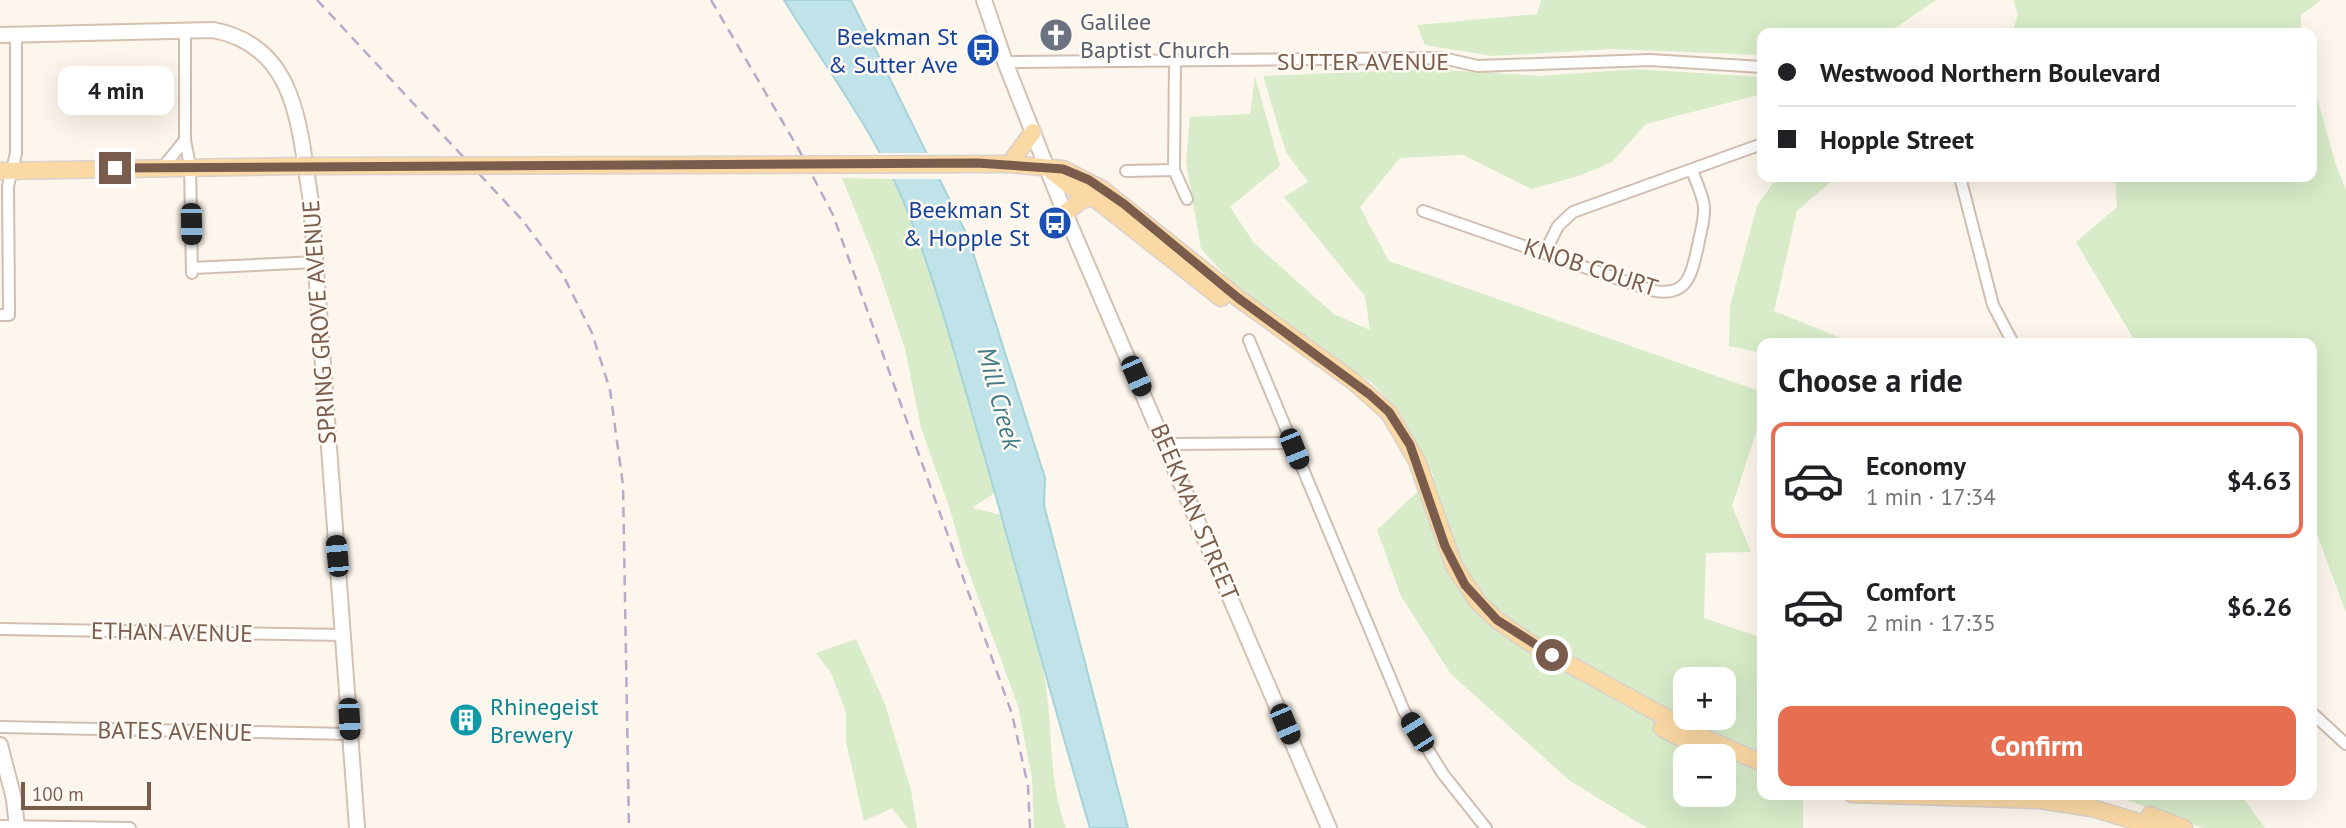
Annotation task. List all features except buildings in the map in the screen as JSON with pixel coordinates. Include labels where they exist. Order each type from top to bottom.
[{"type":"main road","name":"BEEKMAN STREET","points":[[984,0],[1005,62],[1065,213],[1329,828]]},
{"type":"main road","name":"SPRING GROVE AVENUE","points":[[0,35],[213,30],[243,39],[263,52],[279,70],[289,92],[301,142],[316,262],[356,828]]},
{"type":"main road","points":[[1014,162],[1032,132]]},
{"type":"main road","points":[[6,171],[164,166],[1014,162],[1081,176],[1124,204],[1238,298],[1353,381],[1389,412],[1414,453],[1454,566],[1478,602],[1497,620],[1527,641],[1698,736],[1757,761]]},
{"type":"main road","points":[[1047,168],[1070,186],[1093,197],[1171,260],[1362,399],[1400,448],[1445,567],[1455,586],[1494,629],[1542,661],[1693,744]]},
{"type":"main road","points":[[1065,213],[1080,201],[1093,197]]},
{"type":"main road","points":[[0,745],[17,827]]},
{"type":"main road","points":[[1736,764],[1757,772]]},
{"type":"main road","points":[[2040,800],[2092,808],[2159,828]]},
{"type":"main road","points":[[2098,800],[2133,808],[2184,828]]},
{"type":"street","points":[[185,30],[185,140],[190,166],[192,270],[316,262]]},
{"type":"street","points":[[4,315],[8,186],[6,171],[16,153],[16,35]]},
{"type":"street","name":"SUTTER AVENUE","points":[[1005,62],[1442,58],[1478,66],[1650,60],[1757,66]]},
{"type":"street","points":[[1175,61],[1174,170],[1187,199]]},
{"type":"street","points":[[164,166],[185,140]]},
{"type":"street","points":[[1545,253],[1558,226],[1573,212],[1757,146]]},
{"type":"street","points":[[1126,171],[1174,170]]},
{"type":"street","name":"KNOB COURT","points":[[1423,211],[1650,290],[1668,292],[1682,287],[1691,276],[1704,210],[1692,170]]},
{"type":"street","points":[[1961,182],[1993,305],[2010,338]]},
{"type":"street","points":[[1248,340],[1404,711],[1443,774],[1486,828]]},
{"type":"street","points":[[1166,444],[1292,443]]},
{"type":"street","name":"ETHAN AVENUE","points":[[0,629],[344,635]]},
{"type":"street","points":[[2317,718],[2346,744]]},
{"type":"street","name":"BATES AVENUE","points":[[0,727],[349,734]]},
{"type":"street","points":[[0,826],[130,828]]},
{"type":"green space","points":[[1541,0],[1936,0],[1895,28],[1757,28],[1757,55],[1612,49],[1492,56],[1425,45],[1417,25],[1537,14]]},
{"type":"green space","points":[[2013,0],[2321,0],[2301,15],[2301,28],[2014,28],[2018,14]]},
{"type":"green space","points":[[1430,69],[1541,76],[1636,69],[1757,77],[1757,95],[1646,124],[1612,162],[1579,176],[1531,189],[1463,155],[1400,158],[1360,207],[1389,261],[1757,390],[1757,429],[1732,506],[1751,552],[1706,553],[1704,618],[1757,636],[1757,800],[1803,800],[1803,828],[1647,828],[1570,781],[1450,673],[1401,596],[1377,530],[1434,476],[1399,411],[1373,384],[1235,286],[1201,249],[1186,162],[1190,117],[1250,114],[1255,76],[1280,166],[1230,207],[1254,243],[1334,314],[1370,330],[1365,296],[1284,197],[1308,182],[1286,152],[1263,76]]},
{"type":"green space","points":[[2317,98],[2346,190],[2346,613],[2317,536],[2317,338],[2133,338],[2076,242],[2117,207],[2115,182],[2317,182]]},
{"type":"green space","points":[[842,178],[892,179],[925,254],[951,333],[996,492],[972,508],[1002,515],[1031,615],[1047,694],[1056,791],[1066,828],[1034,828],[1032,778],[1018,706],[963,556],[950,509],[921,428],[905,349],[876,262]]},
{"type":"green space","points":[[1774,182],[1830,182],[1797,211],[1774,311],[1841,338],[1757,338],[1757,352],[1729,346],[1730,306],[1757,206]]},
{"type":"green space","points":[[856,639],[885,704],[911,790],[917,828],[908,828],[892,808],[864,821],[846,742],[846,712],[831,673],[816,653]]},
{"type":"green space","points":[[2127,800],[2245,800],[2265,828],[2203,828]]},
{"type":"water","name":"Mill Creek","points":[[784,0],[851,0],[968,237],[1045,478],[1044,505],[1128,828],[1090,828],[955,355],[915,230],[879,152],[849,100]]},
{"type":"pier","points":[[875,153],[931,153],[944,179],[888,179]]},
{"type":"railway","points":[[317,0],[523,221],[562,273],[592,333],[610,390],[623,485],[629,828]]},
{"type":"railway","points":[[711,0],[798,148],[833,215],[1012,714],[1028,786],[1030,828]]},
{"type":"place","name":"Galilee Baptist Church","points":[[1056,35]]},
{"type":"place","name":"Beekman St & Sutter Ave","points":[[983,50]]},
{"type":"place","name":"Beekman St & Hopple St","points":[[1055,223]]},
{"type":"place","name":"Rhinegeist Brewery","points":[[466,720]]},
{"type":"route","points":[[115,168],[977,163],[1063,169],[1089,180],[1124,204],[1178,251],[1353,381],[1389,412],[1410,445],[1445,546],[1465,585],[1497,620],[1552,655]]}]
